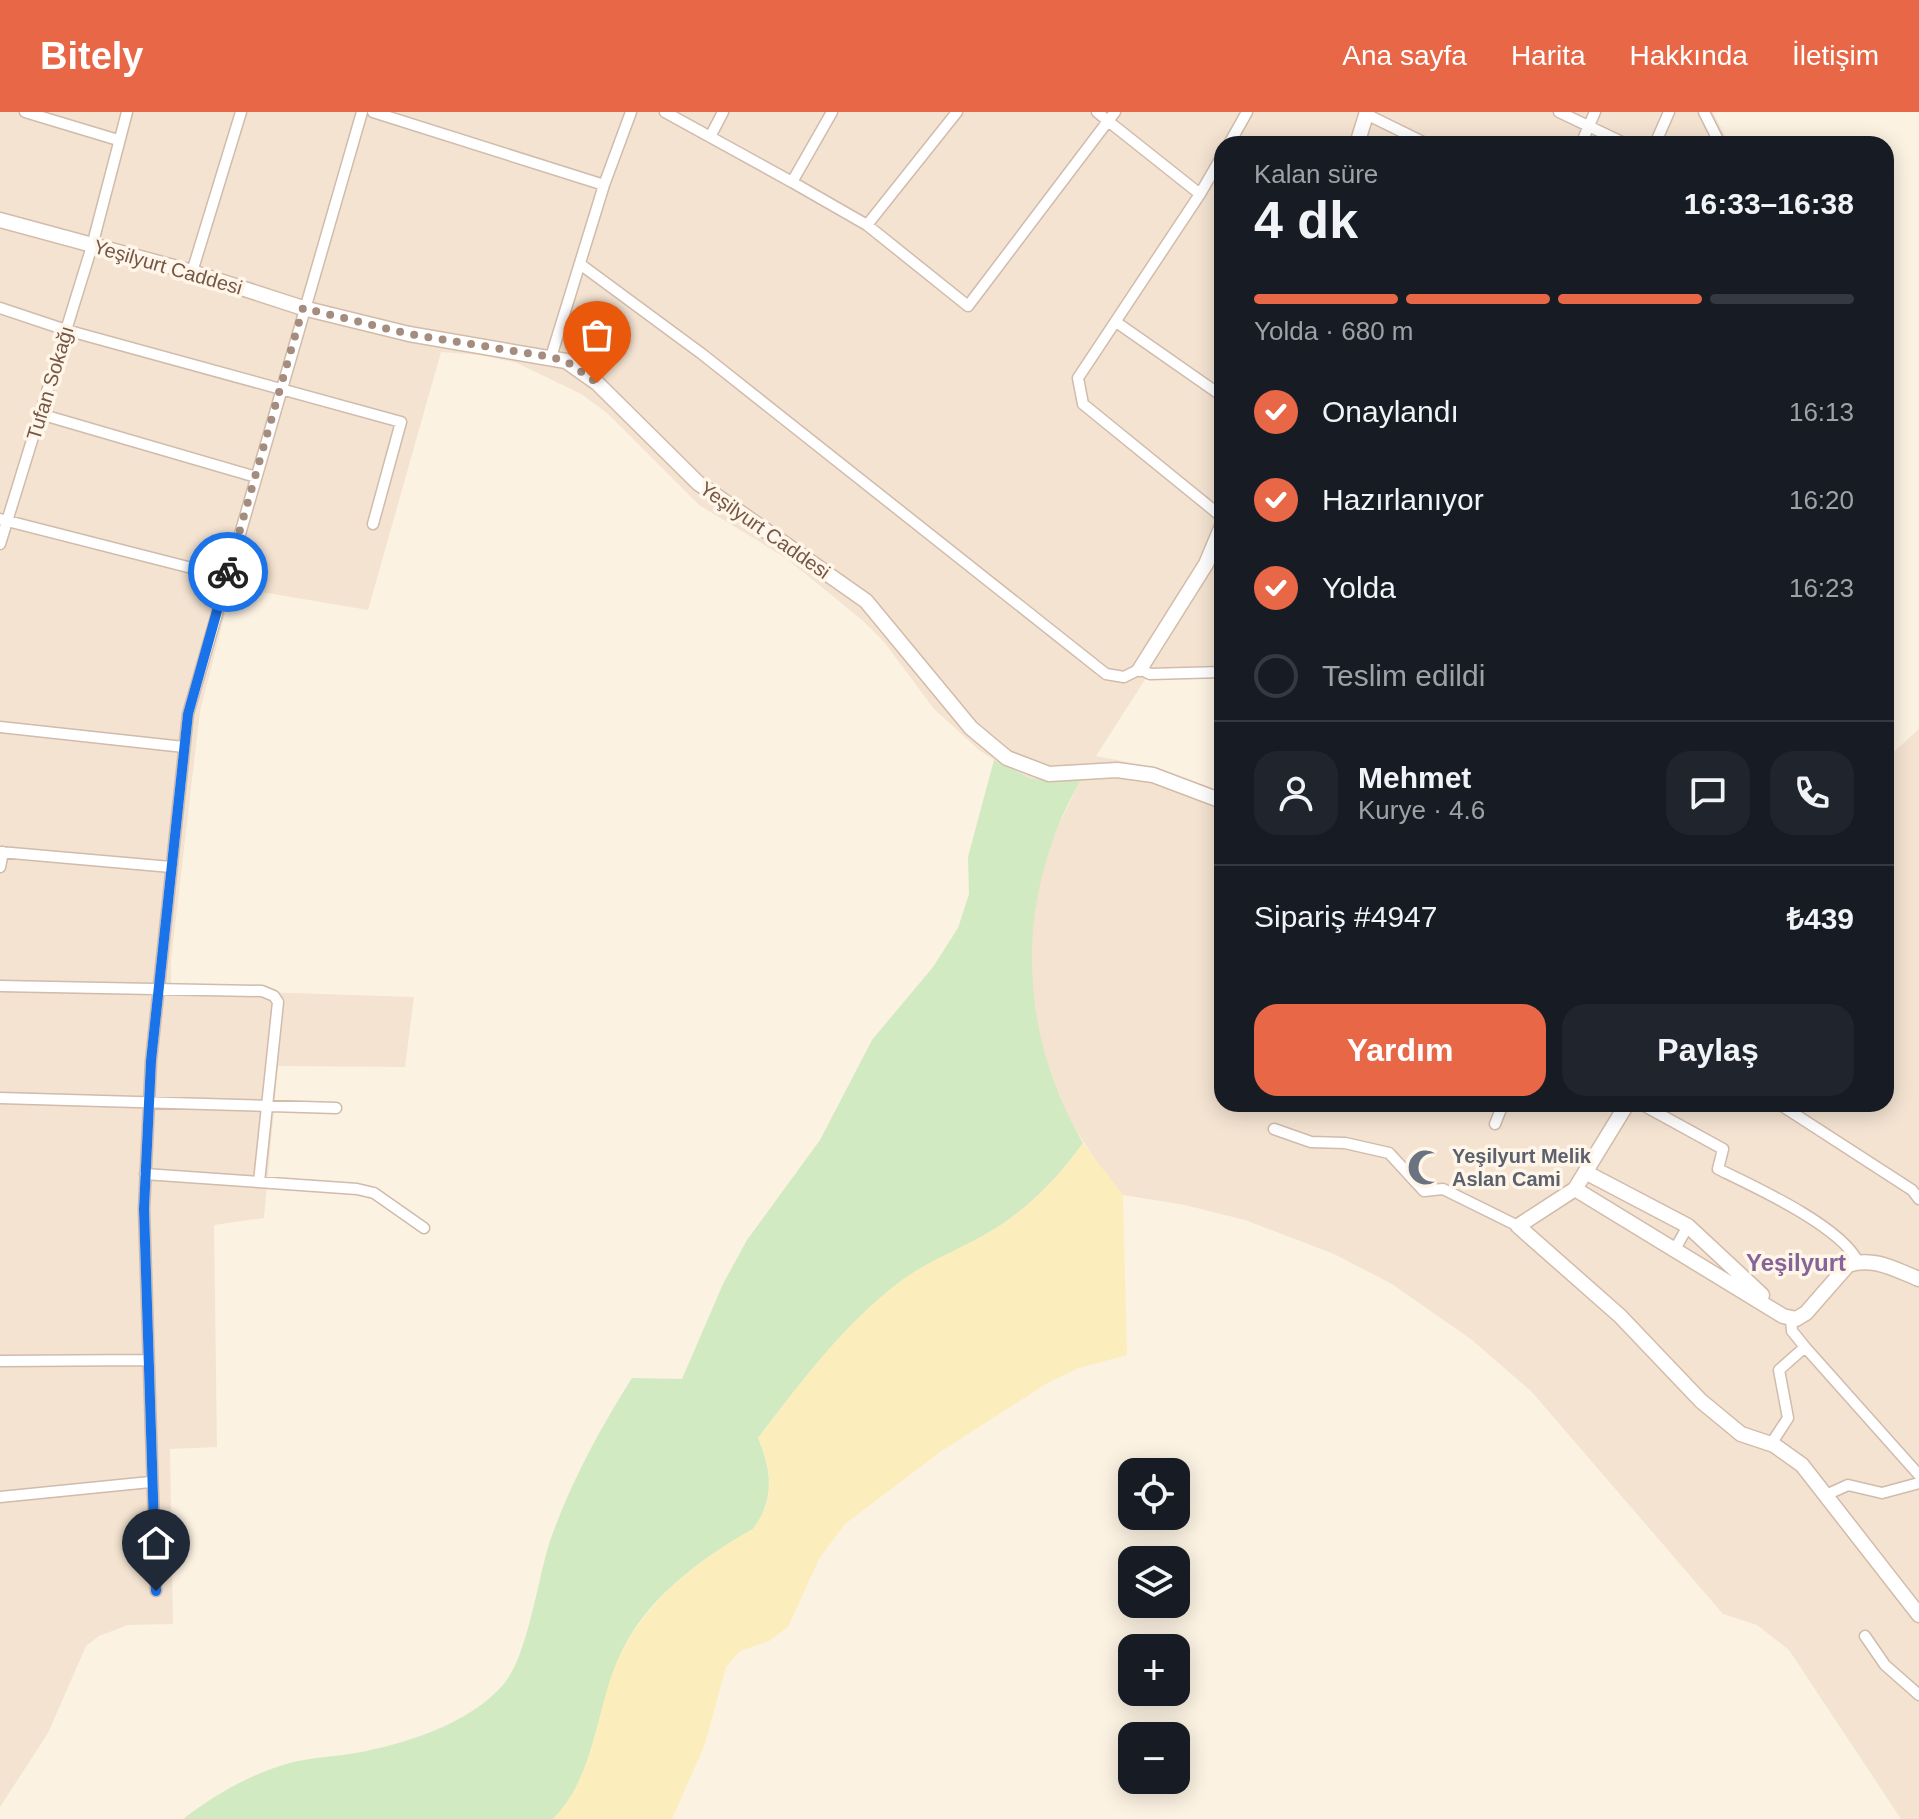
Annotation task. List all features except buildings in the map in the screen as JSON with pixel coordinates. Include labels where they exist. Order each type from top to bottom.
[{"type":"street","points":[[25,112],[118,140]]},
{"type":"street","name":"Tufan Sokağı","points":[[0,544],[4,520],[92,246],[127,112]]},
{"type":"street","points":[[192,272],[241,112]]},
{"type":"street","points":[[156,1591],[150,1482],[145,1174],[159,989],[188,714],[362,112]]},
{"type":"street","points":[[373,112],[604,185]]},
{"type":"street","points":[[551,357],[604,185],[631,112]]},
{"type":"street","points":[[665,112],[867,225],[968,306],[1112,117]]},
{"type":"street","points":[[710,137],[723,112]]},
{"type":"street","points":[[792,182],[832,112]]},
{"type":"street","points":[[867,225],[957,112]]},
{"type":"street","points":[[1097,112],[1112,117],[1200,194]]},
{"type":"street","points":[[1234,136],[1247,112]]},
{"type":"street","points":[[1559,112],[1609,136]]},
{"type":"street","points":[[1585,136],[1595,112]]},
{"type":"street","points":[[1658,136],[1669,112]]},
{"type":"street","points":[[1704,112],[1716,136]]},
{"type":"street","points":[[1360,136],[1367,113],[1412,136]]},
{"type":"street","points":[[1214,170],[1078,378],[1080,398],[1214,510]]},
{"type":"street","name":"Yeşilyurt Caddesi","points":[[0,220],[192,272],[303,308],[409,334],[566,361],[597,383],[720,501],[866,601],[971,728],[1007,758],[1049,774],[1117,770],[1153,775],[1214,798]]},
{"type":"street","points":[[580,264],[748,389],[1106,674],[1124,677],[1140,669],[1206,564],[1214,545]]},
{"type":"street","points":[[0,308],[66,330],[401,422],[373,524]]},
{"type":"street","points":[[1116,322],[1214,390]]},
{"type":"street","points":[[40,414],[256,477]]},
{"type":"street","points":[[4,520],[227,577]]},
{"type":"street","points":[[1140,669],[1150,674],[1214,672]]},
{"type":"street","points":[[0,727],[184,747]]},
{"type":"street","points":[[0,867],[2,852],[171,867]]},
{"type":"street","points":[[0,986],[262,991],[277,999],[259,1182]]},
{"type":"street","points":[[0,1098],[336,1108]]},
{"type":"street","points":[[1495,1124],[1500,1112]]},
{"type":"street","points":[[1518,1226],[1575,1189],[1622,1112]]},
{"type":"street","points":[[1656,1112],[1723,1149],[1718,1169],[1779,1199],[1851,1247],[1858,1262]]},
{"type":"street","points":[[1791,1112],[1912,1190],[1919,1199]]},
{"type":"street","points":[[1274,1129],[1311,1142],[1345,1143],[1389,1153],[1424,1191],[1443,1189],[1518,1226],[1620,1316],[1701,1401],[1741,1434],[1771,1444],[1802,1465],[1919,1615]]},
{"type":"street","points":[[1587,1173],[1688,1226],[1726,1260],[1786,1316],[1792,1331],[1805,1347],[1919,1475]]},
{"type":"street","points":[[145,1174],[374,1193],[424,1228]]},
{"type":"street","points":[[1575,1189],[1786,1316],[1806,1313],[1848,1265],[1858,1262],[1878,1264],[1919,1279]]},
{"type":"street","points":[[1675,1249],[1688,1226]]},
{"type":"street","points":[[1717,1274],[1726,1260]]},
{"type":"street","points":[[1771,1444],[1788,1418],[1779,1370],[1805,1347]]},
{"type":"street","points":[[0,1361],[147,1360]]},
{"type":"street","points":[[0,1497],[150,1482]]},
{"type":"street","points":[[1826,1495],[1848,1485],[1882,1493],[1919,1483]]},
{"type":"street","points":[[1865,1636],[1885,1665],[1919,1695]]},
{"type":"shaded area","points":[[0,112],[1713,112],[1725,136],[1214,136],[1214,677],[1146,678],[1096,756],[1158,768],[1214,791],[1214,1112],[1894,1112],[1894,752],[1919,729],[1919,1819],[1901,1819],[1789,1650],[1757,1625],[1723,1614],[1531,1391],[1472,1340],[1392,1284],[1334,1254],[1245,1220],[1185,1205],[1123,1195],[1108,1179],[1072,1124],[1053,1084],[1035,1021],[1031,976],[1031,931],[1038,886],[1051,842],[1079,782],[1032,779],[1010,770],[979,750],[934,709],[884,642],[862,620],[786,558],[699,505],[607,413],[581,394],[517,363],[479,355],[441,352],[368,610],[232,587],[200,711],[171,960],[171,989],[414,997],[405,1067],[278,1066],[264,1218],[214,1225],[217,1447],[170,1449],[173,1624],[128,1625],[99,1636],[86,1646],[48,1733],[0,1807]]},
{"type":"green space","points":[[994,760],[1032,779],[1080,781],[1059,825],[1044,870],[1035,916],[1032,962],[1035,1009],[1045,1054],[1061,1099],[1083,1143],[1042,1192],[1018,1212],[901,1281],[861,1315],[825,1354],[758,1438],[769,1485],[760,1518],[753,1529],[693,1568],[642,1619],[618,1660],[578,1784],[553,1819],[183,1819],[234,1786],[275,1768],[306,1759],[375,1749],[435,1730],[473,1711],[503,1685],[519,1656],[558,1520],[586,1458],[632,1378],[682,1379],[723,1284],[747,1240],[820,1140],[872,1040],[933,967],[958,928],[969,894],[968,857]]},
{"type":"sand","points":[[1083,1143],[1123,1195],[1127,1355],[1079,1368],[1049,1382],[940,1452],[845,1524],[819,1559],[788,1627],[769,1641],[740,1651],[726,1667],[705,1744],[672,1819],[553,1819],[575,1788],[583,1770],[611,1677],[634,1630],[668,1590],[709,1557],[753,1529],[760,1518],[768,1496],[769,1473],[758,1438],[825,1354],[861,1315],[901,1281],[1018,1212],[1053,1180]]},
{"type":"way so far","points":[[228,572],[303,308],[409,334],[551,357],[566,361],[597,383]]},
{"type":"place","name":"Yeşilyurt Melik Aslan Cami","points":[[1426,1167]]},
{"type":"district","name":"Yeşilyurt","points":[[1796,1263]]},
{"type":"route","points":[[156,1591],[150,1482],[144,1209],[151,1061],[188,714],[228,572]]}]
